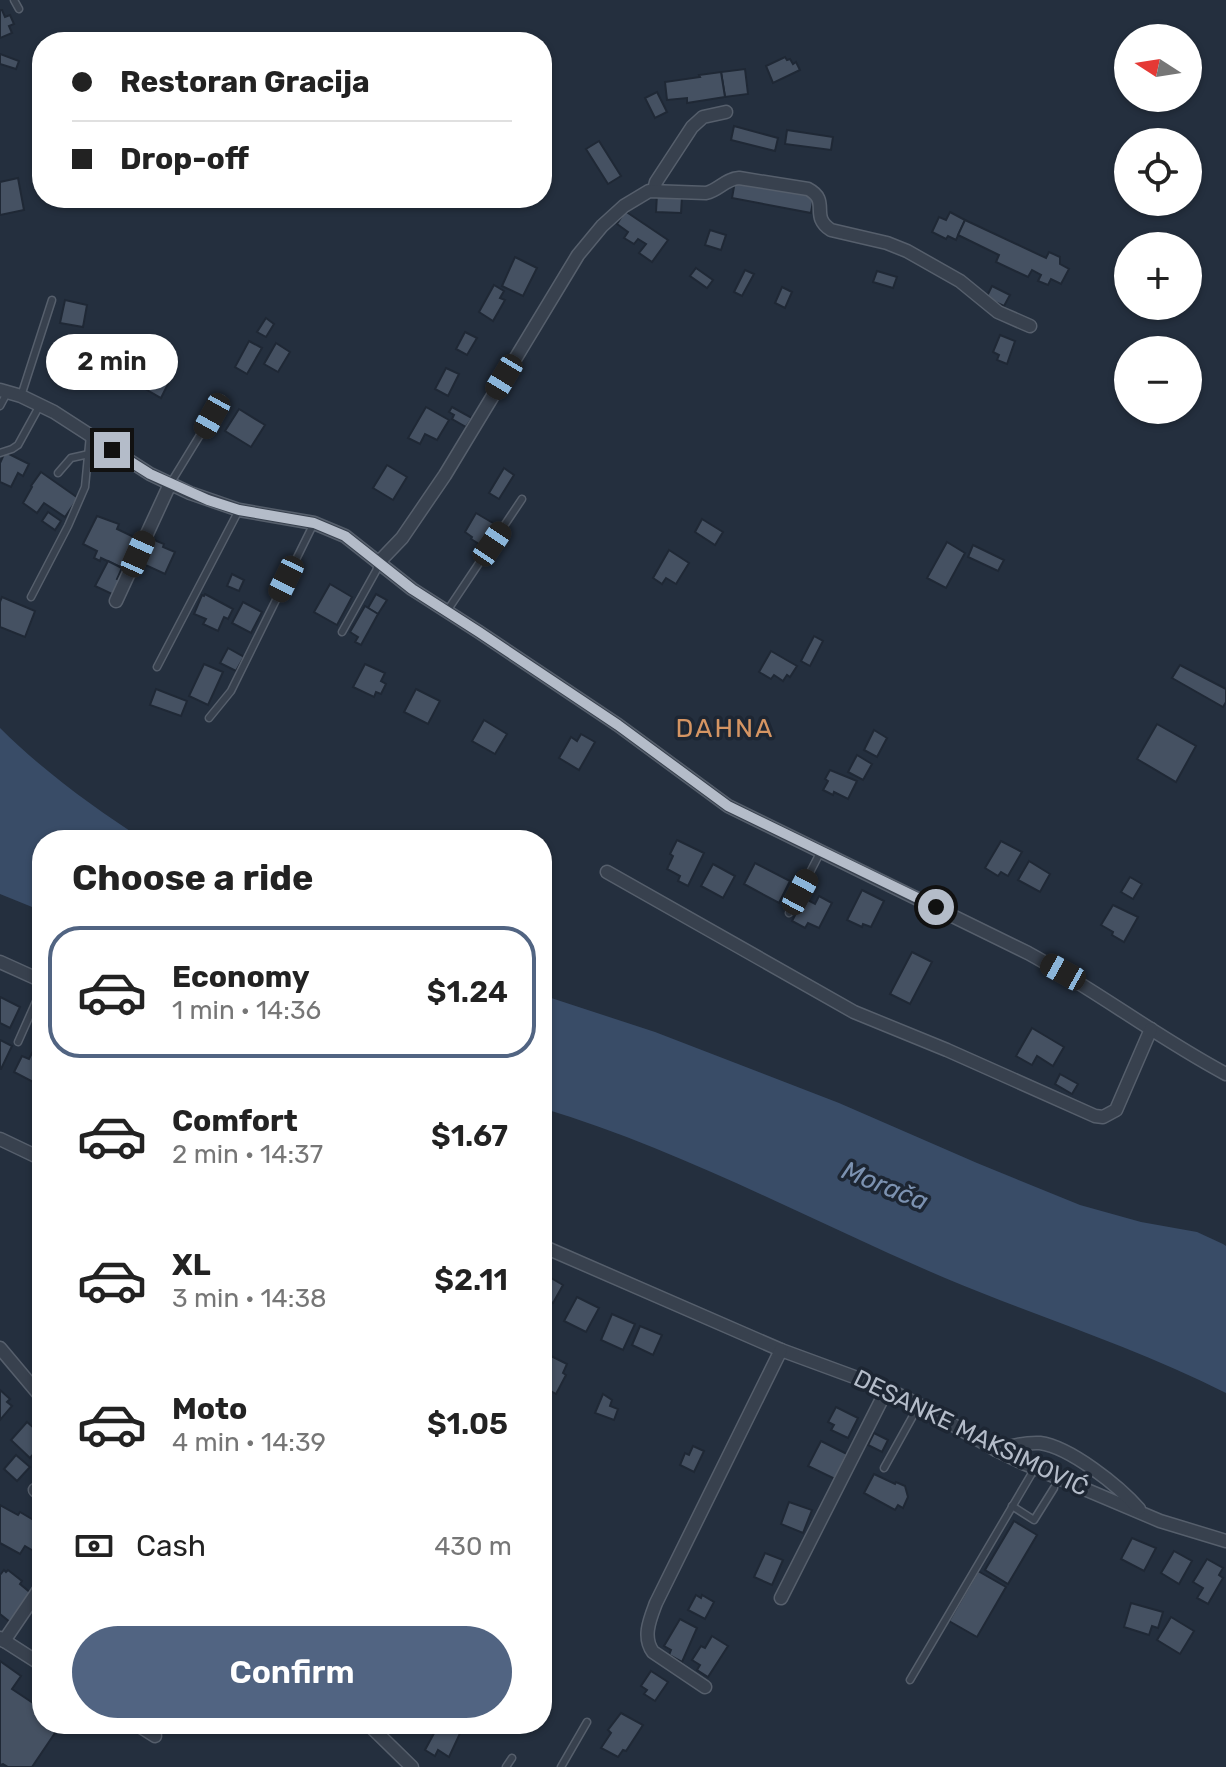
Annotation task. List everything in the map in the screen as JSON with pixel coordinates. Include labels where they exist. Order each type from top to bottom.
[{"type":"street","points":[[654,190],[656,182],[692,127],[703,117],[726,112]]},
{"type":"street","points":[[379,562],[402,538],[445,475],[578,255],[602,226],[640,195],[654,190],[706,193],[730,179],[739,178],[808,189],[819,199],[820,220],[824,226],[907,251],[960,281],[998,312],[1030,326]]},
{"type":"street","points":[[4,390],[40,405],[170,484],[239,510],[314,523],[345,536],[412,589],[618,725],[718,799],[1028,953],[1226,1074]]},
{"type":"street","points":[[116,601],[170,484]]},
{"type":"street","points":[[607,872],[854,1012],[1095,1116],[1103,1117],[1116,1110],[1151,1029]]},
{"type":"street","points":[[0,962],[32,976]]},
{"type":"street","points":[[0,1139],[32,1154]]},
{"type":"street","name":"DESANKE MAKSIMOVIĆ","points":[[552,1250],[781,1350],[887,1389],[996,1450],[1035,1468],[1160,1521],[1226,1541]]},
{"type":"street","points":[[0,1348],[32,1386]]},
{"type":"street","points":[[705,1687],[653,1652],[648,1646],[648,1629],[656,1603],[781,1350]]},
{"type":"street","points":[[781,1598],[887,1389]]},
{"type":"street","points":[[996,1450],[1039,1443],[1064,1450],[1125,1493],[1143,1513]]},
{"type":"street","points":[[32,1598],[2,1639],[32,1658]]},
{"type":"street","points":[[378,1734],[412,1767]]},
{"type":"lane","points":[[14,0],[19,9]]},
{"type":"lane","points":[[21,396],[52,300]]},
{"type":"lane","points":[[0,406],[4,390]]},
{"type":"lane","points":[[170,484],[222,399]]},
{"type":"lane","points":[[0,453],[18,445],[40,405]]},
{"type":"lane","points":[[31,597],[85,487],[90,435]]},
{"type":"lane","points":[[58,473],[71,458],[89,454]]},
{"type":"lane","points":[[447,611],[522,499]]},
{"type":"lane","points":[[157,667],[239,510]]},
{"type":"lane","points":[[209,718],[231,691],[314,523]]},
{"type":"lane","points":[[342,632],[379,562]]},
{"type":"lane","points":[[789,913],[821,851]]},
{"type":"lane","points":[[18,1042],[32,1010]]},
{"type":"lane","points":[[884,1468],[919,1405]]},
{"type":"lane","points":[[910,1680],[1035,1468]]},
{"type":"lane","points":[[1012,1506],[1034,1520],[1054,1488]]},
{"type":"lane","points":[[561,1767],[587,1722]]},
{"type":"lane","points":[[506,1767],[512,1758]]},
{"type":"water","points":[[0,728],[69,788],[129,830],[32,830],[32,907],[0,894]]},
{"type":"water","name":"Morača","points":[[552,998],[655,1032],[839,1103],[1080,1205],[1141,1222],[1197,1232],[1226,1246],[1226,1393],[1122,1347],[945,1278],[696,1165],[552,1111]]},
{"type":"building","points":[[0,10],[5,17],[10,15],[14,24],[9,26],[12,33],[0,38]]},
{"type":"building","points":[[0,54],[19,61],[16,69],[0,64]]},
{"type":"building","points":[[785,57],[793,64],[796,62],[800,70],[773,83],[766,66]]},
{"type":"building","points":[[745,69],[748,94],[725,97],[721,72]]},
{"type":"building","points":[[721,72],[725,97],[687,103],[687,98],[667,100],[665,82]]},
{"type":"building","points":[[657,92],[667,112],[655,118],[645,98]]},
{"type":"building","points":[[734,126],[778,138],[775,151],[731,140]]},
{"type":"building","points":[[787,130],[833,137],[831,150],[785,144]]},
{"type":"building","points":[[599,141],[621,176],[608,184],[586,149]]},
{"type":"building","points":[[18,178],[24,210],[0,215],[0,182]]},
{"type":"building","points":[[735,181],[814,195],[811,213],[732,198]]},
{"type":"building","points":[[657,194],[682,196],[681,213],[656,212]]},
{"type":"building","points":[[625,211],[668,240],[652,262],[639,253],[646,244],[638,239],[634,244],[624,238],[628,232],[617,224]]},
{"type":"building","points":[[950,212],[965,220],[956,240],[932,232],[939,217],[946,220]]},
{"type":"building","points":[[965,220],[1046,258],[1049,252],[1060,257],[1060,264],[1069,269],[1061,284],[1051,279],[1048,285],[1038,281],[1041,275],[1032,270],[1028,277],[996,262],[999,255],[958,235]]},
{"type":"building","points":[[710,230],[726,235],[721,250],[705,245]]},
{"type":"building","points":[[515,257],[537,268],[523,296],[502,286]]},
{"type":"building","points":[[696,268],[713,280],[707,288],[690,276]]},
{"type":"building","points":[[745,270],[754,274],[742,296],[734,292]]},
{"type":"building","points":[[877,271],[897,277],[893,288],[873,282]]},
{"type":"building","points":[[494,285],[504,291],[500,298],[505,300],[493,321],[479,312]]},
{"type":"building","points":[[992,286],[1010,295],[1004,306],[986,298]]},
{"type":"building","points":[[782,287],[792,292],[785,308],[775,303]]},
{"type":"building","points":[[65,300],[87,305],[83,327],[60,323]]},
{"type":"building","points":[[266,318],[274,324],[266,337],[257,332]]},
{"type":"building","points":[[465,332],[477,338],[467,355],[456,349]]},
{"type":"building","points":[[1000,335],[1015,341],[1007,364],[997,360],[999,355],[993,352]]},
{"type":"building","points":[[249,341],[262,348],[247,374],[235,367]]},
{"type":"building","points":[[108,342],[132,348],[129,360],[134,361],[131,374],[126,372],[125,377],[109,373],[109,369],[101,367]]},
{"type":"building","points":[[276,343],[290,352],[278,372],[264,364]]},
{"type":"building","points":[[446,368],[459,374],[448,396],[435,389]]},
{"type":"building","points":[[143,369],[168,384],[161,398],[135,383]]},
{"type":"building","points":[[426,407],[449,420],[437,440],[425,434],[420,444],[408,438]]},
{"type":"building","points":[[452,407],[472,418],[466,427],[452,419],[454,415],[449,412]]},
{"type":"building","points":[[239,409],[265,425],[251,447],[225,431]]},
{"type":"building","points":[[5,452],[29,464],[23,476],[18,473],[11,487],[0,482],[0,463]]},
{"type":"building","points":[[387,465],[407,477],[393,500],[373,488]]},
{"type":"building","points":[[504,468],[514,475],[499,499],[489,493]]},
{"type":"building","points":[[41,472],[78,498],[65,517],[44,503],[37,513],[23,503]]},
{"type":"building","points":[[48,512],[61,521],[55,530],[42,521]]},
{"type":"building","points":[[476,513],[498,526],[488,543],[482,540],[479,544],[465,532]]},
{"type":"building","points":[[97,516],[119,524],[117,529],[136,538],[122,568],[94,558],[97,551],[83,544]]},
{"type":"building","points":[[702,519],[723,532],[715,545],[695,532]]},
{"type":"building","points":[[152,539],[175,552],[165,574],[141,563]]},
{"type":"building","points":[[947,542],[965,553],[946,588],[927,578]]},
{"type":"building","points":[[973,545],[1004,560],[998,571],[968,557]]},
{"type":"building","points":[[669,550],[689,563],[676,584],[666,578],[662,584],[653,578]]},
{"type":"building","points":[[108,561],[122,568],[117,579],[121,581],[114,595],[95,586]]},
{"type":"building","points":[[232,574],[244,580],[239,591],[227,586]]},
{"type":"building","points":[[330,584],[352,597],[337,625],[314,612]]},
{"type":"building","points":[[205,594],[233,609],[228,619],[224,617],[218,631],[203,624],[206,619],[194,614]]},
{"type":"building","points":[[376,594],[387,600],[378,614],[368,608]]},
{"type":"building","points":[[2,597],[35,611],[25,637],[0,627]]},
{"type":"building","points":[[243,602],[262,612],[251,633],[232,623]]},
{"type":"building","points":[[365,606],[378,614],[361,645],[355,642],[358,637],[350,632]]},
{"type":"building","points":[[814,636],[823,641],[810,666],[801,661]]},
{"type":"building","points":[[228,648],[244,657],[236,671],[220,663]]},
{"type":"building","points":[[771,651],[797,666],[783,681],[774,675],[771,679],[759,672]]},
{"type":"building","points":[[204,664],[223,672],[208,705],[189,696]]},
{"type":"building","points":[[365,664],[385,673],[381,681],[386,684],[381,694],[376,692],[374,697],[353,687]]},
{"type":"building","points":[[1180,665],[1226,689],[1223,707],[1172,678]]},
{"type":"building","points":[[156,689],[187,701],[181,716],[150,705]]},
{"type":"building","points":[[416,689],[440,701],[428,724],[404,712]]},
{"type":"building","points":[[484,720],[507,734],[495,754],[472,741]]},
{"type":"building","points":[[1157,724],[1196,746],[1176,782],[1137,759]]},
{"type":"building","points":[[874,730],[887,738],[877,757],[864,750]]},
{"type":"building","points":[[581,734],[595,742],[579,770],[559,758],[571,737],[577,741]]},
{"type":"building","points":[[857,755],[872,764],[863,780],[848,772]]},
{"type":"building","points":[[830,770],[857,781],[848,799],[823,790]]},
{"type":"building","points":[[677,840],[704,853],[688,886],[678,881],[680,876],[667,869]]},
{"type":"building","points":[[1001,841],[1022,852],[1008,876],[1001,872],[998,876],[985,868]]},
{"type":"building","points":[[1029,861],[1050,874],[1040,892],[1018,880]]},
{"type":"building","points":[[755,863],[790,881],[779,903],[744,884]]},
{"type":"building","points":[[713,864],[735,876],[723,898],[701,886]]},
{"type":"building","points":[[1130,877],[1142,884],[1133,899],[1121,892]]},
{"type":"building","points":[[862,890],[884,901],[871,927],[863,924],[862,927],[847,920]]},
{"type":"building","points":[[819,896],[832,903],[819,928],[808,923],[805,928],[792,921],[804,898],[815,904]]},
{"type":"building","points":[[1113,905],[1138,917],[1124,942],[1101,925]]},
{"type":"building","points":[[912,952],[932,962],[910,1004],[890,994]]},
{"type":"building","points":[[0,997],[20,1007],[10,1028],[0,1023]]},
{"type":"building","points":[[1032,1028],[1064,1047],[1053,1066],[1037,1056],[1032,1065],[1016,1056]]},
{"type":"building","points":[[0,1040],[12,1046],[1,1069],[0,1069]]},
{"type":"building","points":[[32,1053],[32,1081],[14,1072],[22,1056],[29,1059]]},
{"type":"building","points":[[1060,1074],[1078,1084],[1072,1094],[1055,1084]]},
{"type":"building","points":[[552,1279],[563,1285],[552,1302]]},
{"type":"building","points":[[577,1297],[599,1308],[586,1332],[564,1321]]},
{"type":"building","points":[[612,1314],[635,1324],[623,1350],[601,1340]]},
{"type":"building","points":[[640,1326],[662,1335],[653,1355],[632,1345]]},
{"type":"building","points":[[552,1356],[567,1364],[563,1373],[566,1375],[556,1394],[552,1392]]},
{"type":"building","points":[[0,1390],[10,1399],[7,1402],[12,1406],[0,1420]]},
{"type":"building","points":[[603,1394],[612,1400],[610,1406],[618,1409],[614,1420],[595,1413]]},
{"type":"building","points":[[836,1407],[858,1418],[848,1438],[831,1430],[834,1425],[828,1422]]},
{"type":"building","points":[[27,1422],[32,1426],[32,1456],[30,1458],[11,1440]]},
{"type":"building","points":[[874,1433],[888,1440],[882,1452],[868,1445]]},
{"type":"building","points":[[821,1441],[847,1454],[835,1479],[808,1466]]},
{"type":"building","points":[[693,1446],[704,1451],[694,1472],[680,1465],[685,1453],[689,1455]]},
{"type":"building","points":[[16,1455],[30,1467],[17,1481],[4,1469]]},
{"type":"building","points":[[874,1474],[905,1486],[908,1497],[903,1508],[898,1505],[895,1510],[864,1493]]},
{"type":"building","points":[[789,1502],[812,1510],[803,1533],[781,1524]]},
{"type":"building","points":[[0,1505],[32,1519],[32,1550],[25,1546],[20,1554],[0,1543]]},
{"type":"building","points":[[1014,1521],[1037,1535],[1008,1584],[985,1570]]},
{"type":"building","points":[[1132,1538],[1156,1548],[1144,1571],[1121,1559]]},
{"type":"building","points":[[1174,1551],[1192,1561],[1179,1584],[1161,1573]]},
{"type":"building","points":[[765,1553],[783,1560],[772,1585],[754,1577]]},
{"type":"building","points":[[1207,1559],[1223,1568],[1219,1575],[1223,1578],[1208,1604],[1197,1598],[1203,1588],[1193,1582]]},
{"type":"building","points":[[4,1570],[22,1581],[20,1584],[32,1594],[10,1622],[0,1614],[0,1575]]},
{"type":"building","points":[[978,1571],[1006,1587],[977,1637],[949,1621]]},
{"type":"building","points":[[696,1595],[714,1602],[705,1619],[688,1610]]},
{"type":"building","points":[[1131,1603],[1163,1612],[1158,1628],[1152,1626],[1149,1635],[1124,1627]]},
{"type":"building","points":[[1171,1617],[1194,1631],[1180,1654],[1157,1640]]},
{"type":"building","points":[[680,1619],[697,1628],[682,1662],[669,1655],[671,1650],[664,1646]]},
{"type":"building","points":[[712,1636],[728,1646],[708,1677],[697,1670],[700,1665],[692,1660]]},
{"type":"building","points":[[0,1661],[21,1676],[12,1689],[32,1702],[32,1734],[54,1734],[32,1767],[0,1765]]},
{"type":"building","points":[[651,1671],[668,1682],[655,1701],[644,1694],[647,1690],[641,1686]]},
{"type":"building","points":[[621,1713],[643,1725],[626,1751],[623,1750],[618,1757],[601,1748],[611,1733],[608,1730]]},
{"type":"building","points":[[434,1734],[460,1734],[449,1757],[438,1750],[435,1756],[425,1750]]},
{"type":"district","name":"DAHNA","points":[[725,728]]},
{"type":"route","points":[[112,450],[150,474],[208,500],[239,510],[314,523],[345,536],[412,589],[618,725],[728,806],[936,907]]}]
